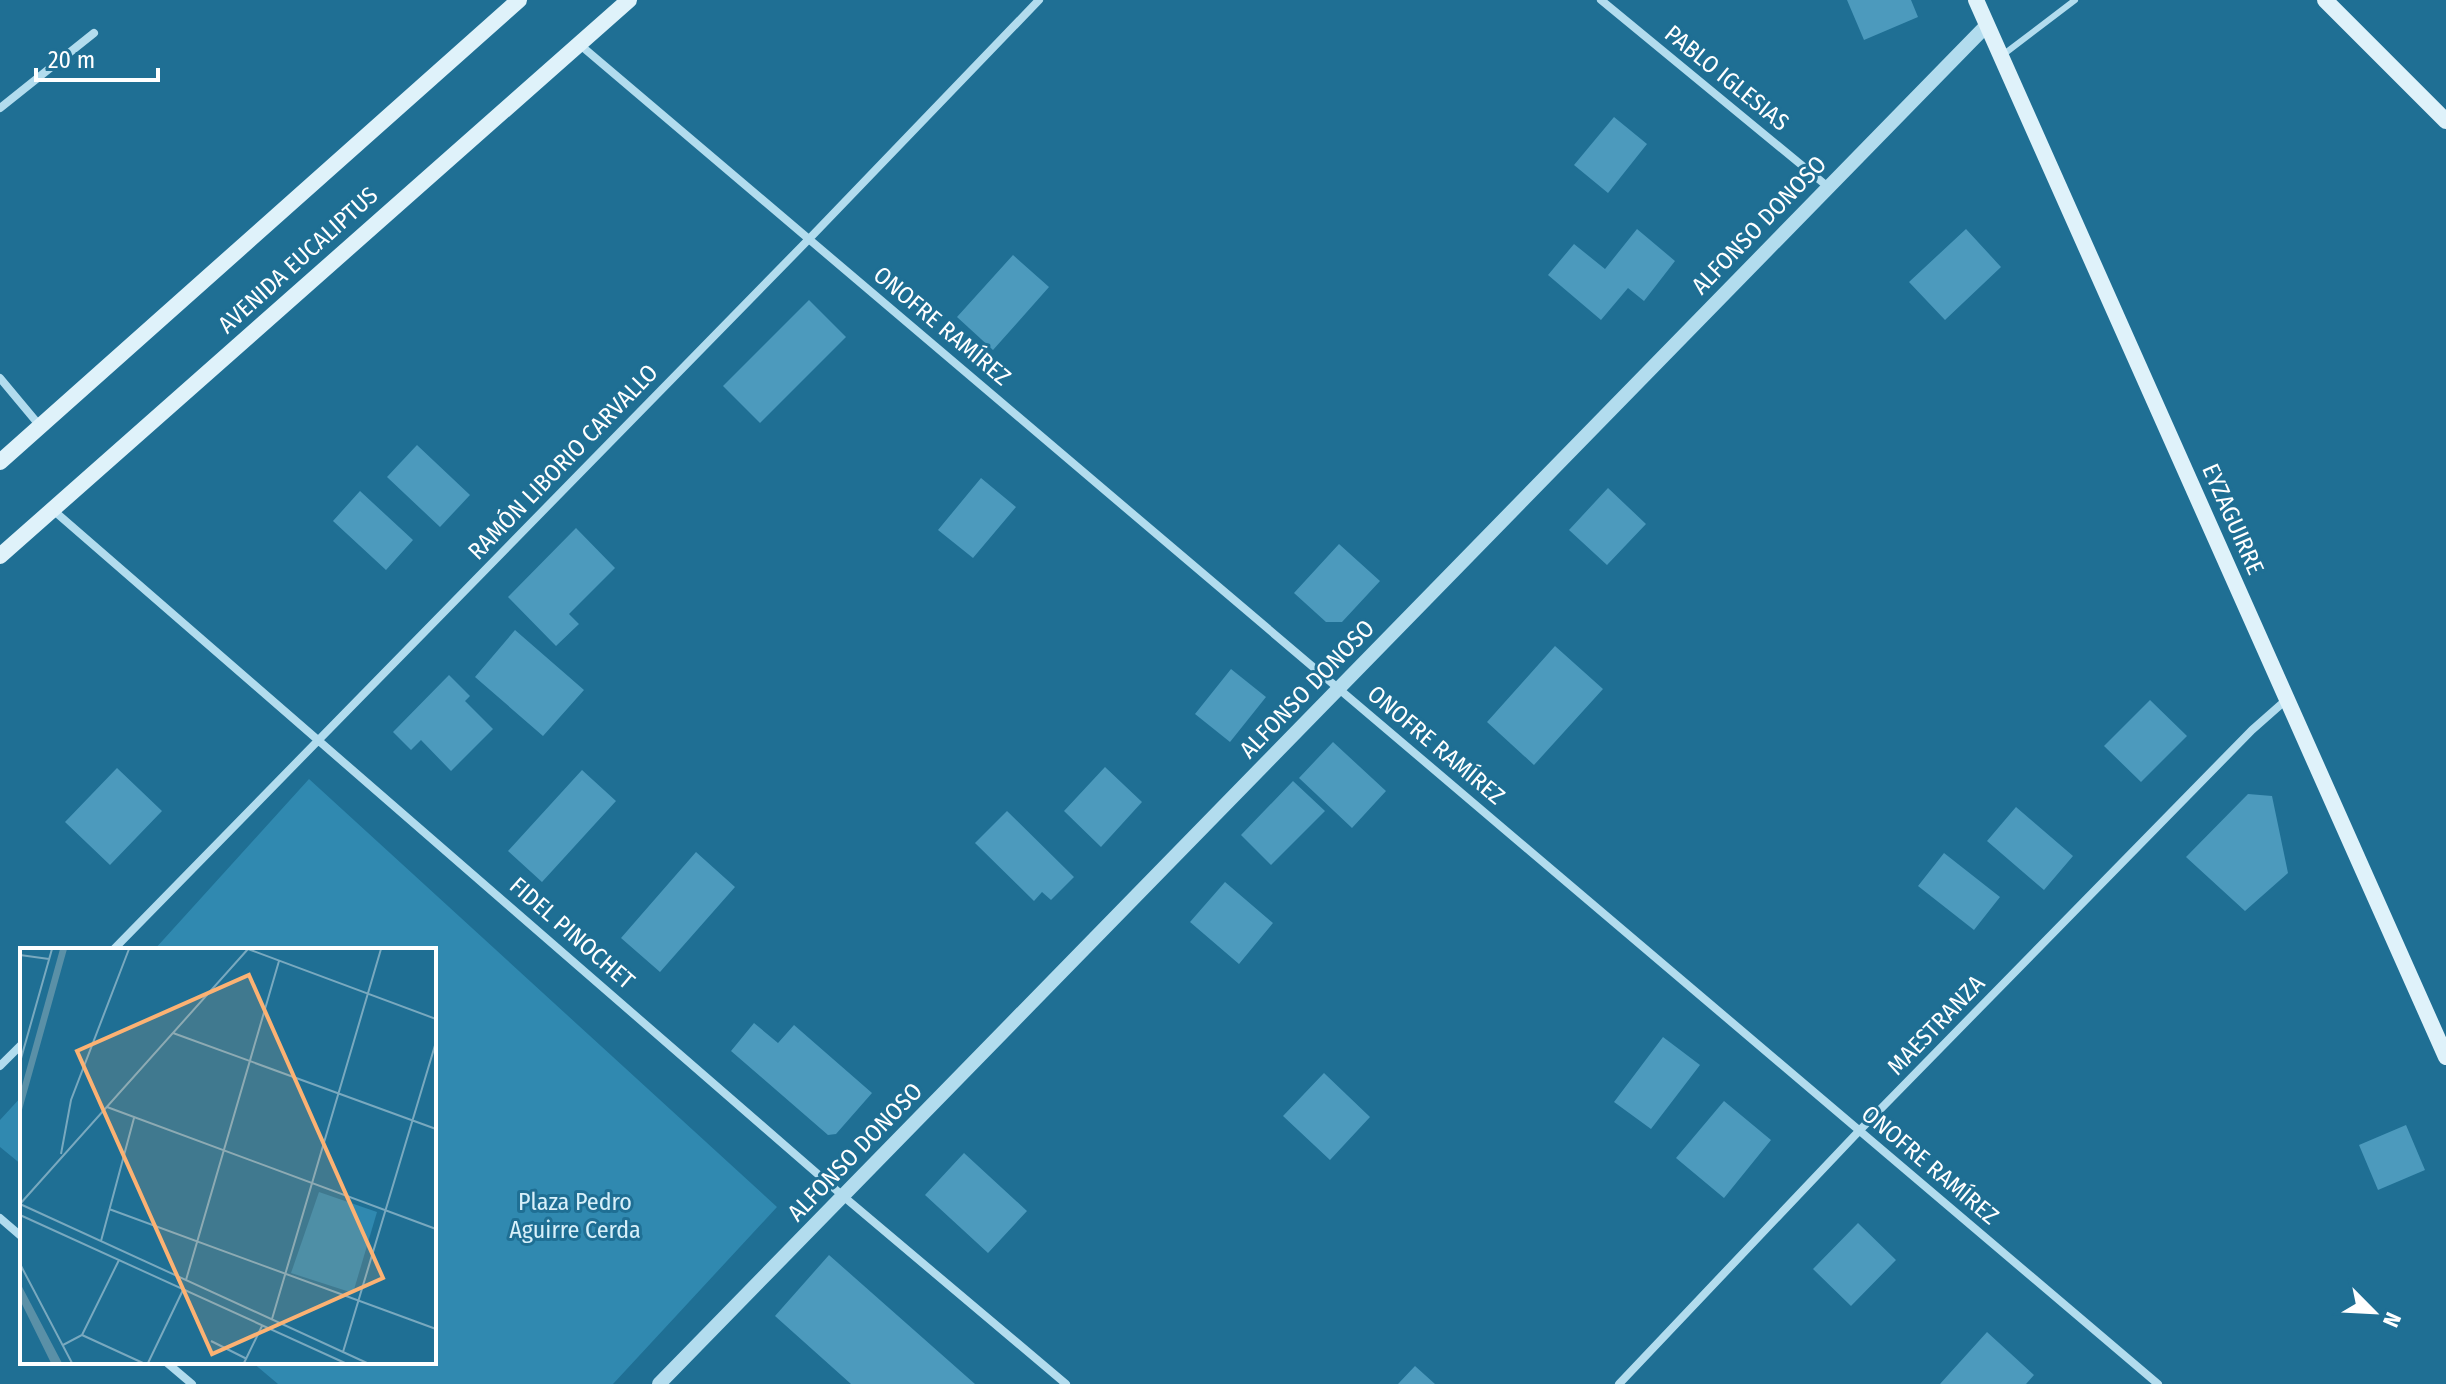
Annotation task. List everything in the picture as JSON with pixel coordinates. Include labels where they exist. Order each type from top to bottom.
[{"type":"main road","name":"AVENIDA EUCALIPTUS","points":[[0,462],[519,0]]},
{"type":"main road","name":"AVENIDA EUCALIPTUS","points":[[0,556],[629,0]]},
{"type":"main road","name":"EYZAGUIRRE","points":[[1976,0],[2446,1057]]},
{"type":"main road","points":[[2325,0],[2446,121]]},
{"type":"street","name":"RAMÓN LIBORIO CARVALLO","points":[[115,948],[1039,0]]},
{"type":"street","name":"PABLO IGLESIAS","points":[[1601,0],[1827,186]]},
{"type":"street","name":"ALFONSO DONOSO","points":[[659,1384],[1987,25]]},
{"type":"street","points":[[0,108],[94,33]]},
{"type":"street","name":"ONOFRE RAMÍREZ","points":[[579,44],[2158,1384]]},
{"type":"street","points":[[0,378],[40,426]]},
{"type":"street","name":"FIDEL PINOCHET","points":[[53,510],[843,1196],[1066,1384]]},
{"type":"street","name":"MAESTRANZA","points":[[1619,1384],[1859,1131],[2252,730],[2287,699]]},
{"type":"street","points":[[0,1066],[20,1046]]},
{"type":"street","points":[[0,1218],[20,1235]]},
{"type":"street","points":[[168,1364],[192,1384]]},
{"type":"lane","points":[[2001,56],[2075,0]]},
{"type":"green space","name":"Plaza Pedro Aguirre Cerda","points":[[309,779],[777,1207],[613,1384],[278,1384],[254,1364],[436,1364],[436,948],[156,948]]},
{"type":"green space","points":[[20,1098],[20,1163],[0,1147],[0,1120]]},
{"type":"building","points":[[1847,0],[1911,0],[1918,17],[1864,40]]},
{"type":"building","points":[[1614,117],[1647,144],[1608,193],[1574,165]]},
{"type":"building","points":[[1637,229],[1675,261],[1644,301],[1628,288],[1601,320],[1548,275],[1574,244],[1605,269]]},
{"type":"building","points":[[1966,229],[2001,267],[1945,320],[1909,282]]},
{"type":"building","points":[[1013,255],[1049,287],[993,350],[957,317]]},
{"type":"building","points":[[809,300],[846,337],[760,423],[723,386]]},
{"type":"building","points":[[417,445],[470,495],[440,527],[387,477]]},
{"type":"building","points":[[981,478],[1016,507],[973,558],[938,530]]},
{"type":"building","points":[[1608,488],[1646,524],[1607,565],[1569,530]]},
{"type":"building","points":[[360,491],[413,540],[386,570],[333,521]]},
{"type":"building","points":[[576,528],[615,568],[569,614],[579,624],[556,646],[508,597]]},
{"type":"building","points":[[1339,544],[1380,581],[1342,622],[1326,622],[1294,593]]},
{"type":"building","points":[[515,630],[584,690],[543,736],[475,677]]},
{"type":"building","points":[[1555,646],[1603,689],[1534,765],[1487,722]]},
{"type":"building","points":[[1231,669],[1266,697],[1230,742],[1195,714]]},
{"type":"building","points":[[449,675],[470,696],[465,701],[493,729],[451,771],[421,740],[411,750],[393,732]]},
{"type":"building","points":[[2150,700],[2187,736],[2141,782],[2104,746]]},
{"type":"building","points":[[1333,742],[1386,791],[1352,828],[1299,778]]},
{"type":"building","points":[[1105,767],[1142,802],[1101,847],[1064,811]]},
{"type":"building","points":[[117,768],[162,811],[110,865],[65,822]]},
{"type":"building","points":[[582,770],[616,801],[542,882],[508,851]]},
{"type":"building","points":[[1293,781],[1325,811],[1271,865],[1241,835]]},
{"type":"building","points":[[2248,794],[2272,796],[2288,873],[2245,911],[2186,857]]},
{"type":"building","points":[[2016,807],[2073,856],[2044,890],[1987,841]]},
{"type":"building","points":[[1007,811],[1074,877],[1051,900],[1042,892],[1034,901],[975,843]]},
{"type":"building","points":[[696,852],[735,887],[660,972],[621,938]]},
{"type":"building","points":[[1944,853],[2000,897],[1974,930],[1918,886]]},
{"type":"building","points":[[1225,882],[1273,923],[1239,964],[1190,922]]},
{"type":"building","points":[[754,1023],[778,1043],[794,1025],[872,1093],[836,1134],[828,1135],[731,1051]]},
{"type":"building","points":[[1663,1037],[1700,1065],[1651,1129],[1614,1102]]},
{"type":"building","points":[[1324,1073],[1370,1117],[1330,1160],[1283,1116]]},
{"type":"building","points":[[1724,1101],[1771,1140],[1724,1198],[1676,1158]]},
{"type":"building","points":[[2406,1125],[2425,1170],[2378,1190],[2359,1145]]},
{"type":"building","points":[[964,1153],[1027,1211],[988,1253],[925,1195]]},
{"type":"building","points":[[1858,1223],[1896,1260],[1851,1306],[1813,1269]]},
{"type":"building","points":[[829,1255],[975,1384],[851,1384],[775,1316]]},
{"type":"building","points":[[1987,1332],[2034,1375],[2026,1384],[1940,1384]]},
{"type":"building","points":[[1415,1366],[1435,1384],[1398,1384]]}]
